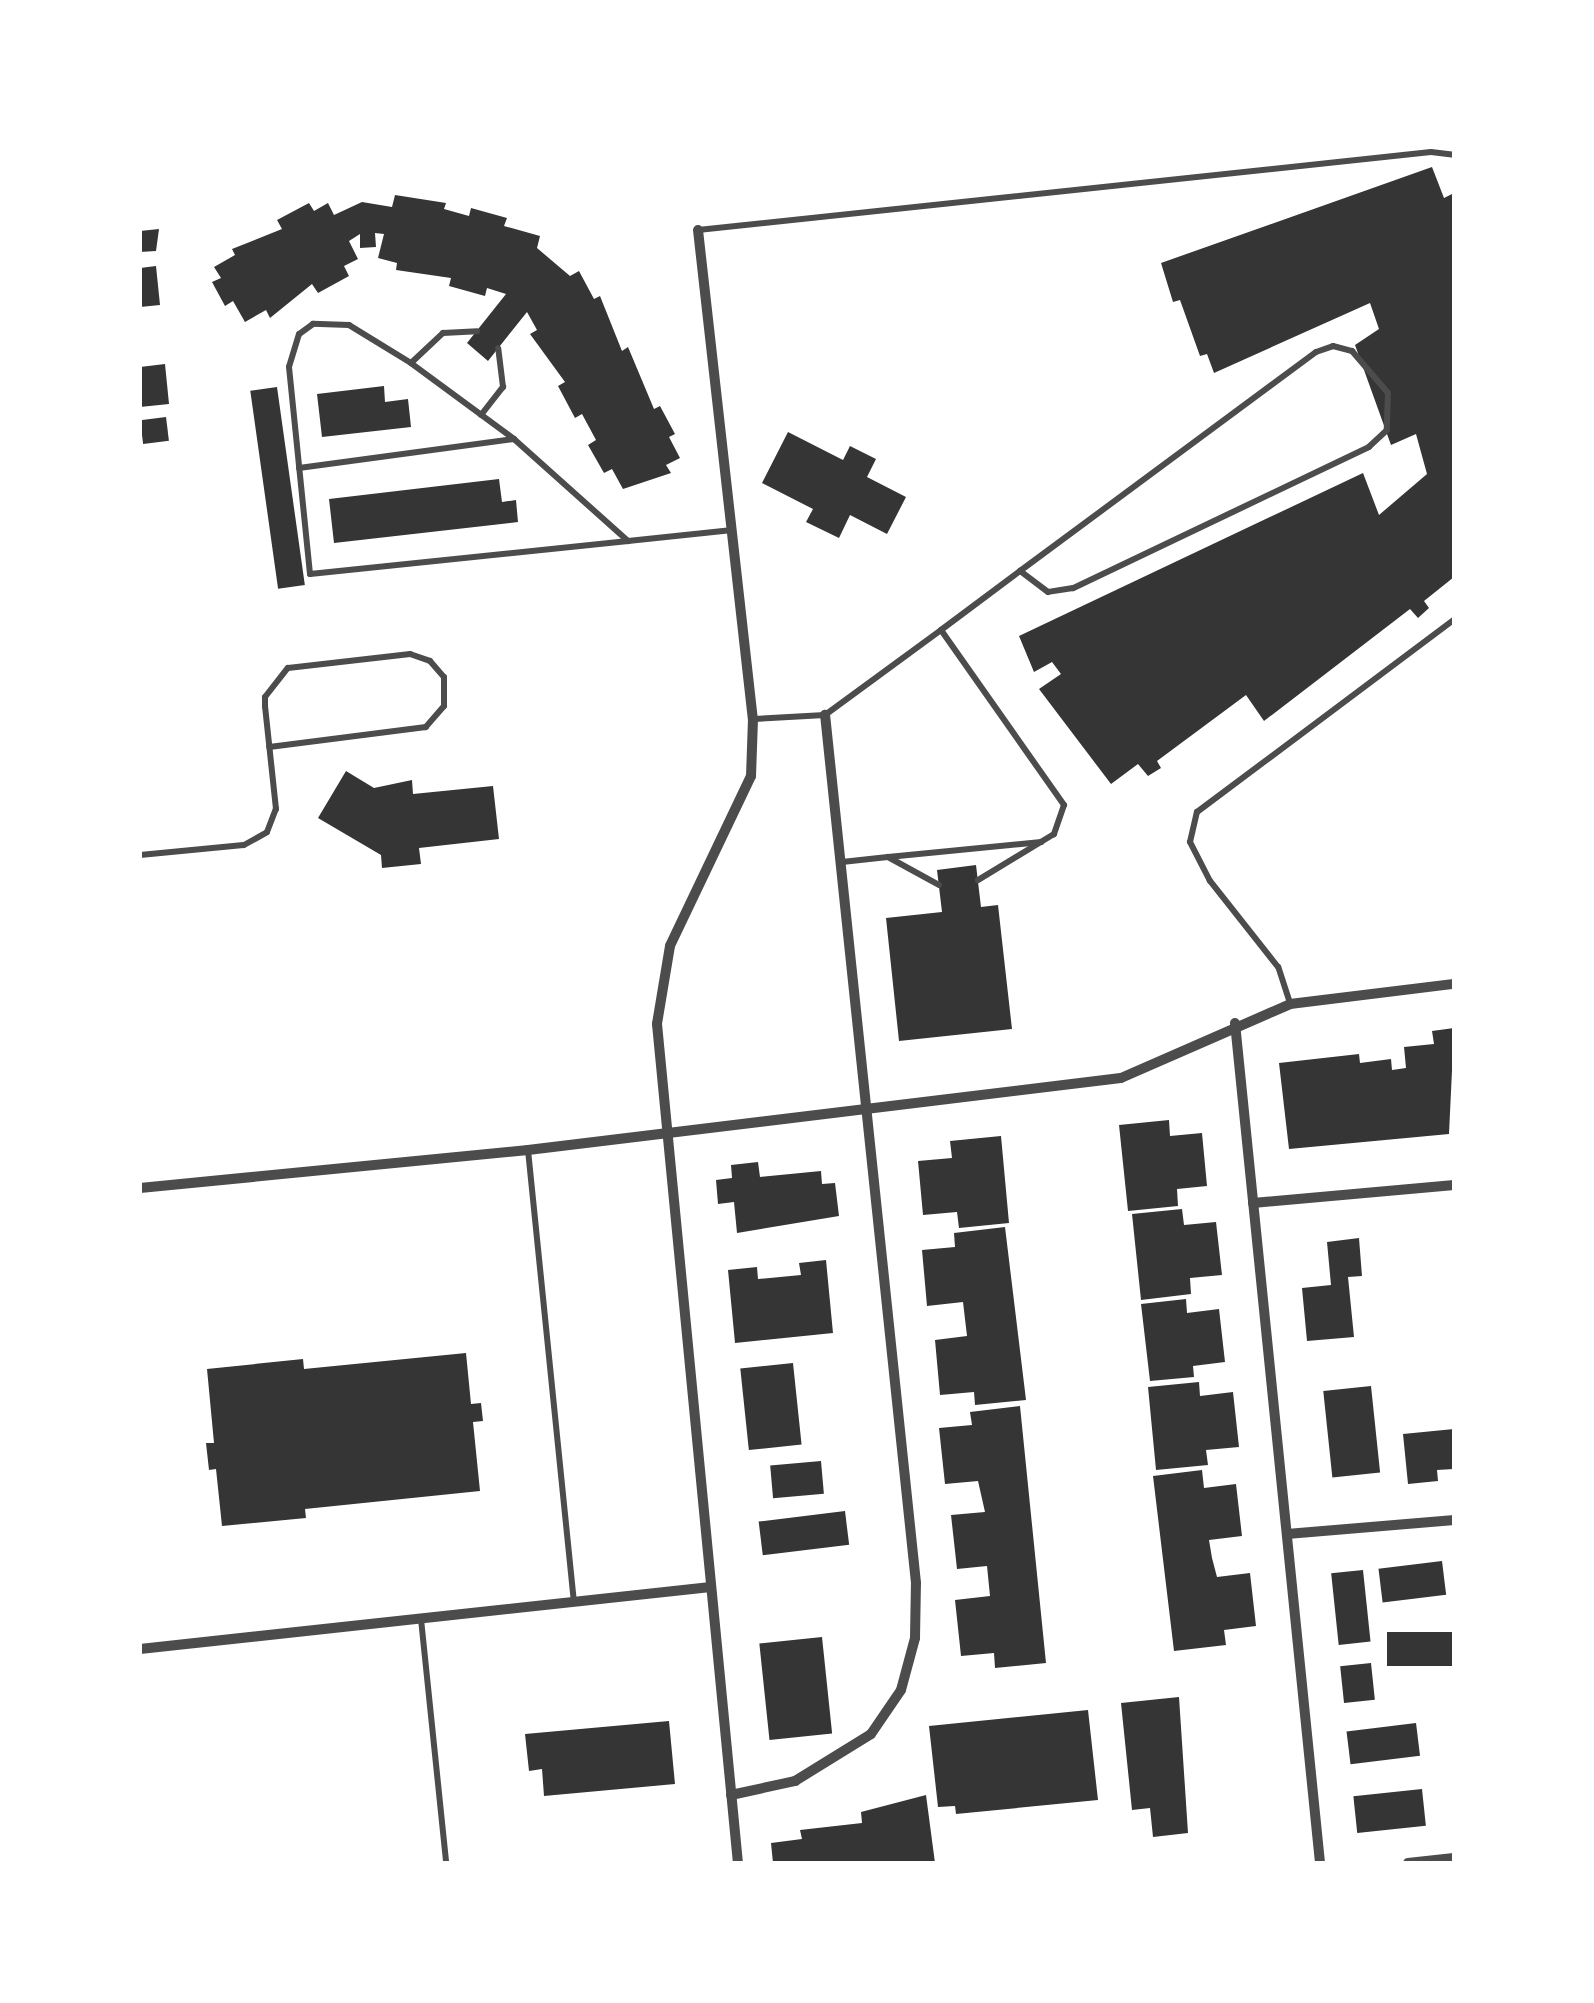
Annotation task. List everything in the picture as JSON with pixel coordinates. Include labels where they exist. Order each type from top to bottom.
[{"type":"street","points":[[698,230],[753,720],[751,776],[670,946],[657,1024],[738,1863]]},
{"type":"street","points":[[731,1794],[795,1782],[871,1734],[901,1690],[915,1638],[916,1583],[826,716]]},
{"type":"street","points":[[140,1188],[528,1150],[667,1130],[1121,1078],[1168,1062],[1235,1023],[1290,1004],[1454,984]]},
{"type":"street","points":[[1235,1023],[1320,1863]]},
{"type":"street","points":[[1253,1203],[1454,1185]]},
{"type":"street","points":[[1287,1534],[1454,1520]]},
{"type":"street","points":[[140,1649],[711,1587]]},
{"type":"street","points":[[1408,1863],[1454,1858]]},
{"type":"lane","points":[[698,230],[1431,152],[1454,155]]},
{"type":"lane","points":[[628,541],[514,439],[410,363],[349,325],[313,324],[298,334],[289,367],[310,574],[628,541],[733,530]]},
{"type":"lane","points":[[410,363],[443,333],[477,331]]},
{"type":"lane","points":[[482,415],[502,387],[498,348]]},
{"type":"lane","points":[[753,720],[826,716],[941,630],[1324,348],[1352,351],[1388,393],[1386,430],[1352,456],[1073,588],[1048,592],[1020,572]]},
{"type":"lane","points":[[299,468],[514,439]]},
{"type":"lane","points":[[1290,1004],[1278,967],[1210,881],[1190,842],[1198,812],[1454,620]]},
{"type":"lane","points":[[941,630],[1062,794],[1060,826],[1043,842],[978,880]]},
{"type":"lane","points":[[140,855],[260,838],[276,808],[265,697],[288,668],[410,654],[430,661],[444,677],[444,706],[426,726],[270,747]]},
{"type":"lane","points":[[842,862],[1043,842]]},
{"type":"lane","points":[[888,858],[939,886]]},
{"type":"lane","points":[[528,1150],[574,1602]]},
{"type":"lane","points":[[421,1618],[446,1863]]},
{"type":"building","points":[[1432,167],[1444,198],[1454,193],[1454,577],[1424,601],[1429,608],[1418,618],[1410,609],[1264,721],[1246,695],[1157,761],[1161,768],[1148,776],[1138,764],[1111,784],[1039,689],[1061,674],[1052,662],[1034,672],[1019,636],[1363,473],[1379,515],[1427,474],[1416,434],[1391,445],[1355,345],[1379,329],[1370,303],[1214,373],[1207,354],[1200,356],[1180,300],[1173,302],[1161,263]]},
{"type":"building","points":[[395,195],[446,203],[444,209],[469,216],[471,208],[507,218],[504,226],[540,236],[537,248],[570,276],[579,271],[594,299],[600,296],[622,351],[628,347],[654,409],[660,406],[675,434],[669,437],[680,458],[666,465],[671,473],[623,489],[612,469],[604,473],[588,445],[596,440],[582,414],[575,418],[558,386],[565,382],[530,334],[537,330],[527,312],[488,361],[467,343],[506,294],[487,288],[485,296],[449,286],[451,278],[396,270],[397,263],[378,258],[384,234],[375,233],[376,247],[360,248],[360,234],[349,241],[358,259],[344,266],[349,276],[318,293],[312,284],[270,318],[266,310],[245,322],[233,301],[225,306],[212,282],[221,278],[214,267],[235,255],[232,249],[282,229],[277,220],[309,203],[314,211],[328,203],[334,215],[362,202],[392,207]]},
{"type":"building","points":[[159,229],[156,251],[140,252],[140,231]]},
{"type":"building","points":[[156,266],[160,305],[140,307],[140,268]]},
{"type":"building","points":[[165,364],[169,404],[140,407],[140,367]]},
{"type":"building","points":[[384,386],[385,402],[408,399],[411,427],[322,437],[317,394]]},
{"type":"building","points":[[277,387],[305,585],[278,589],[250,391]]},
{"type":"building","points":[[166,417],[169,441],[143,444],[140,420]]},
{"type":"building","points":[[788,432],[843,460],[850,446],[876,459],[867,477],[906,497],[887,534],[850,515],[839,538],[806,522],[813,509],[762,483]]},
{"type":"building","points":[[499,479],[502,502],[516,500],[518,522],[334,543],[329,499]]},
{"type":"building","points":[[346,771],[374,788],[412,780],[413,794],[493,786],[499,839],[419,848],[421,864],[382,868],[381,855],[318,818]]},
{"type":"building","points":[[976,865],[981,907],[998,905],[1012,1029],[899,1041],[886,918],[942,912],[937,870]]},
{"type":"building","points":[[1454,1028],[1449,1134],[1289,1149],[1279,1063],[1359,1054],[1360,1063],[1391,1059],[1392,1070],[1406,1068],[1404,1047],[1434,1044],[1432,1031]]},
{"type":"building","points":[[1169,1120],[1170,1136],[1202,1133],[1207,1186],[1177,1189],[1178,1206],[1128,1211],[1119,1125]]},
{"type":"building","points":[[1001,1136],[1009,1223],[959,1228],[957,1212],[923,1215],[918,1161],[952,1158],[950,1141]]},
{"type":"building","points":[[758,1162],[760,1177],[821,1171],[822,1184],[835,1183],[839,1216],[737,1233],[734,1202],[718,1204],[716,1180],[732,1178],[731,1165]]},
{"type":"building","points":[[1182,1209],[1184,1225],[1216,1222],[1222,1275],[1190,1278],[1191,1294],[1141,1300],[1132,1214]]},
{"type":"building","points":[[1005,1227],[1026,1400],[975,1405],[974,1392],[940,1395],[935,1340],[967,1336],[963,1302],[927,1306],[922,1250],[955,1247],[954,1233]]},
{"type":"building","points":[[1359,1238],[1362,1276],[1348,1277],[1354,1337],[1307,1341],[1302,1288],[1331,1285],[1327,1242]]},
{"type":"building","points":[[826,1260],[833,1333],[735,1343],[728,1270],[757,1267],[758,1279],[801,1275],[799,1263]]},
{"type":"building","points":[[1186,1299],[1187,1313],[1219,1309],[1225,1362],[1193,1366],[1194,1377],[1150,1381],[1141,1304]]},
{"type":"building","points":[[466,1353],[471,1404],[481,1403],[483,1421],[473,1422],[480,1491],[305,1509],[306,1518],[222,1526],[216,1469],[209,1470],[206,1443],[214,1443],[207,1369],[303,1359],[304,1369]]},
{"type":"building","points":[[793,1363],[802,1445],[749,1450],[740,1369]]},
{"type":"building","points":[[1199,1382],[1200,1396],[1233,1392],[1239,1447],[1206,1450],[1208,1465],[1156,1470],[1148,1387]]},
{"type":"building","points":[[1371,1386],[1380,1473],[1332,1478],[1323,1391]]},
{"type":"building","points":[[1020,1406],[1046,1663],[995,1668],[994,1653],[961,1656],[955,1600],[990,1596],[987,1566],[957,1569],[951,1515],[985,1512],[978,1481],[945,1484],[939,1428],[972,1425],[970,1412]]},
{"type":"building","points":[[1454,1429],[1454,1469],[1437,1470],[1438,1481],[1408,1484],[1403,1434]]},
{"type":"building","points":[[821,1461],[824,1494],[773,1498],[770,1465]]},
{"type":"building","points":[[1202,1470],[1204,1488],[1236,1484],[1242,1536],[1209,1540],[1217,1577],[1250,1573],[1256,1626],[1224,1630],[1226,1645],[1174,1651],[1153,1476]]},
{"type":"building","points":[[845,1511],[849,1545],[763,1555],[759,1522]]},
{"type":"building","points":[[1442,1561],[1446,1595],[1383,1603],[1378,1569]]},
{"type":"building","points":[[1363,1570],[1371,1642],[1339,1645],[1331,1573]]},
{"type":"building","points":[[1387,1632],[1454,1632],[1454,1666],[1387,1666]]},
{"type":"building","points":[[822,1637],[832,1733],[769,1740],[759,1644]]},
{"type":"building","points":[[1371,1663],[1375,1700],[1344,1703],[1340,1666]]},
{"type":"building","points":[[1179,1697],[1188,1833],[1153,1837],[1150,1808],[1132,1810],[1121,1703]]},
{"type":"building","points":[[1088,1710],[1098,1800],[956,1814],[955,1806],[938,1807],[929,1726]]},
{"type":"building","points":[[669,1721],[675,1784],[544,1796],[542,1769],[529,1771],[525,1734]]},
{"type":"building","points":[[1416,1723],[1420,1756],[1351,1764],[1347,1732]]},
{"type":"building","points":[[1422,1789],[1426,1826],[1357,1833],[1353,1796]]},
{"type":"building","points":[[926,1795],[935,1863],[773,1863],[771,1843],[802,1839],[800,1830],[862,1823],[861,1812]]}]
